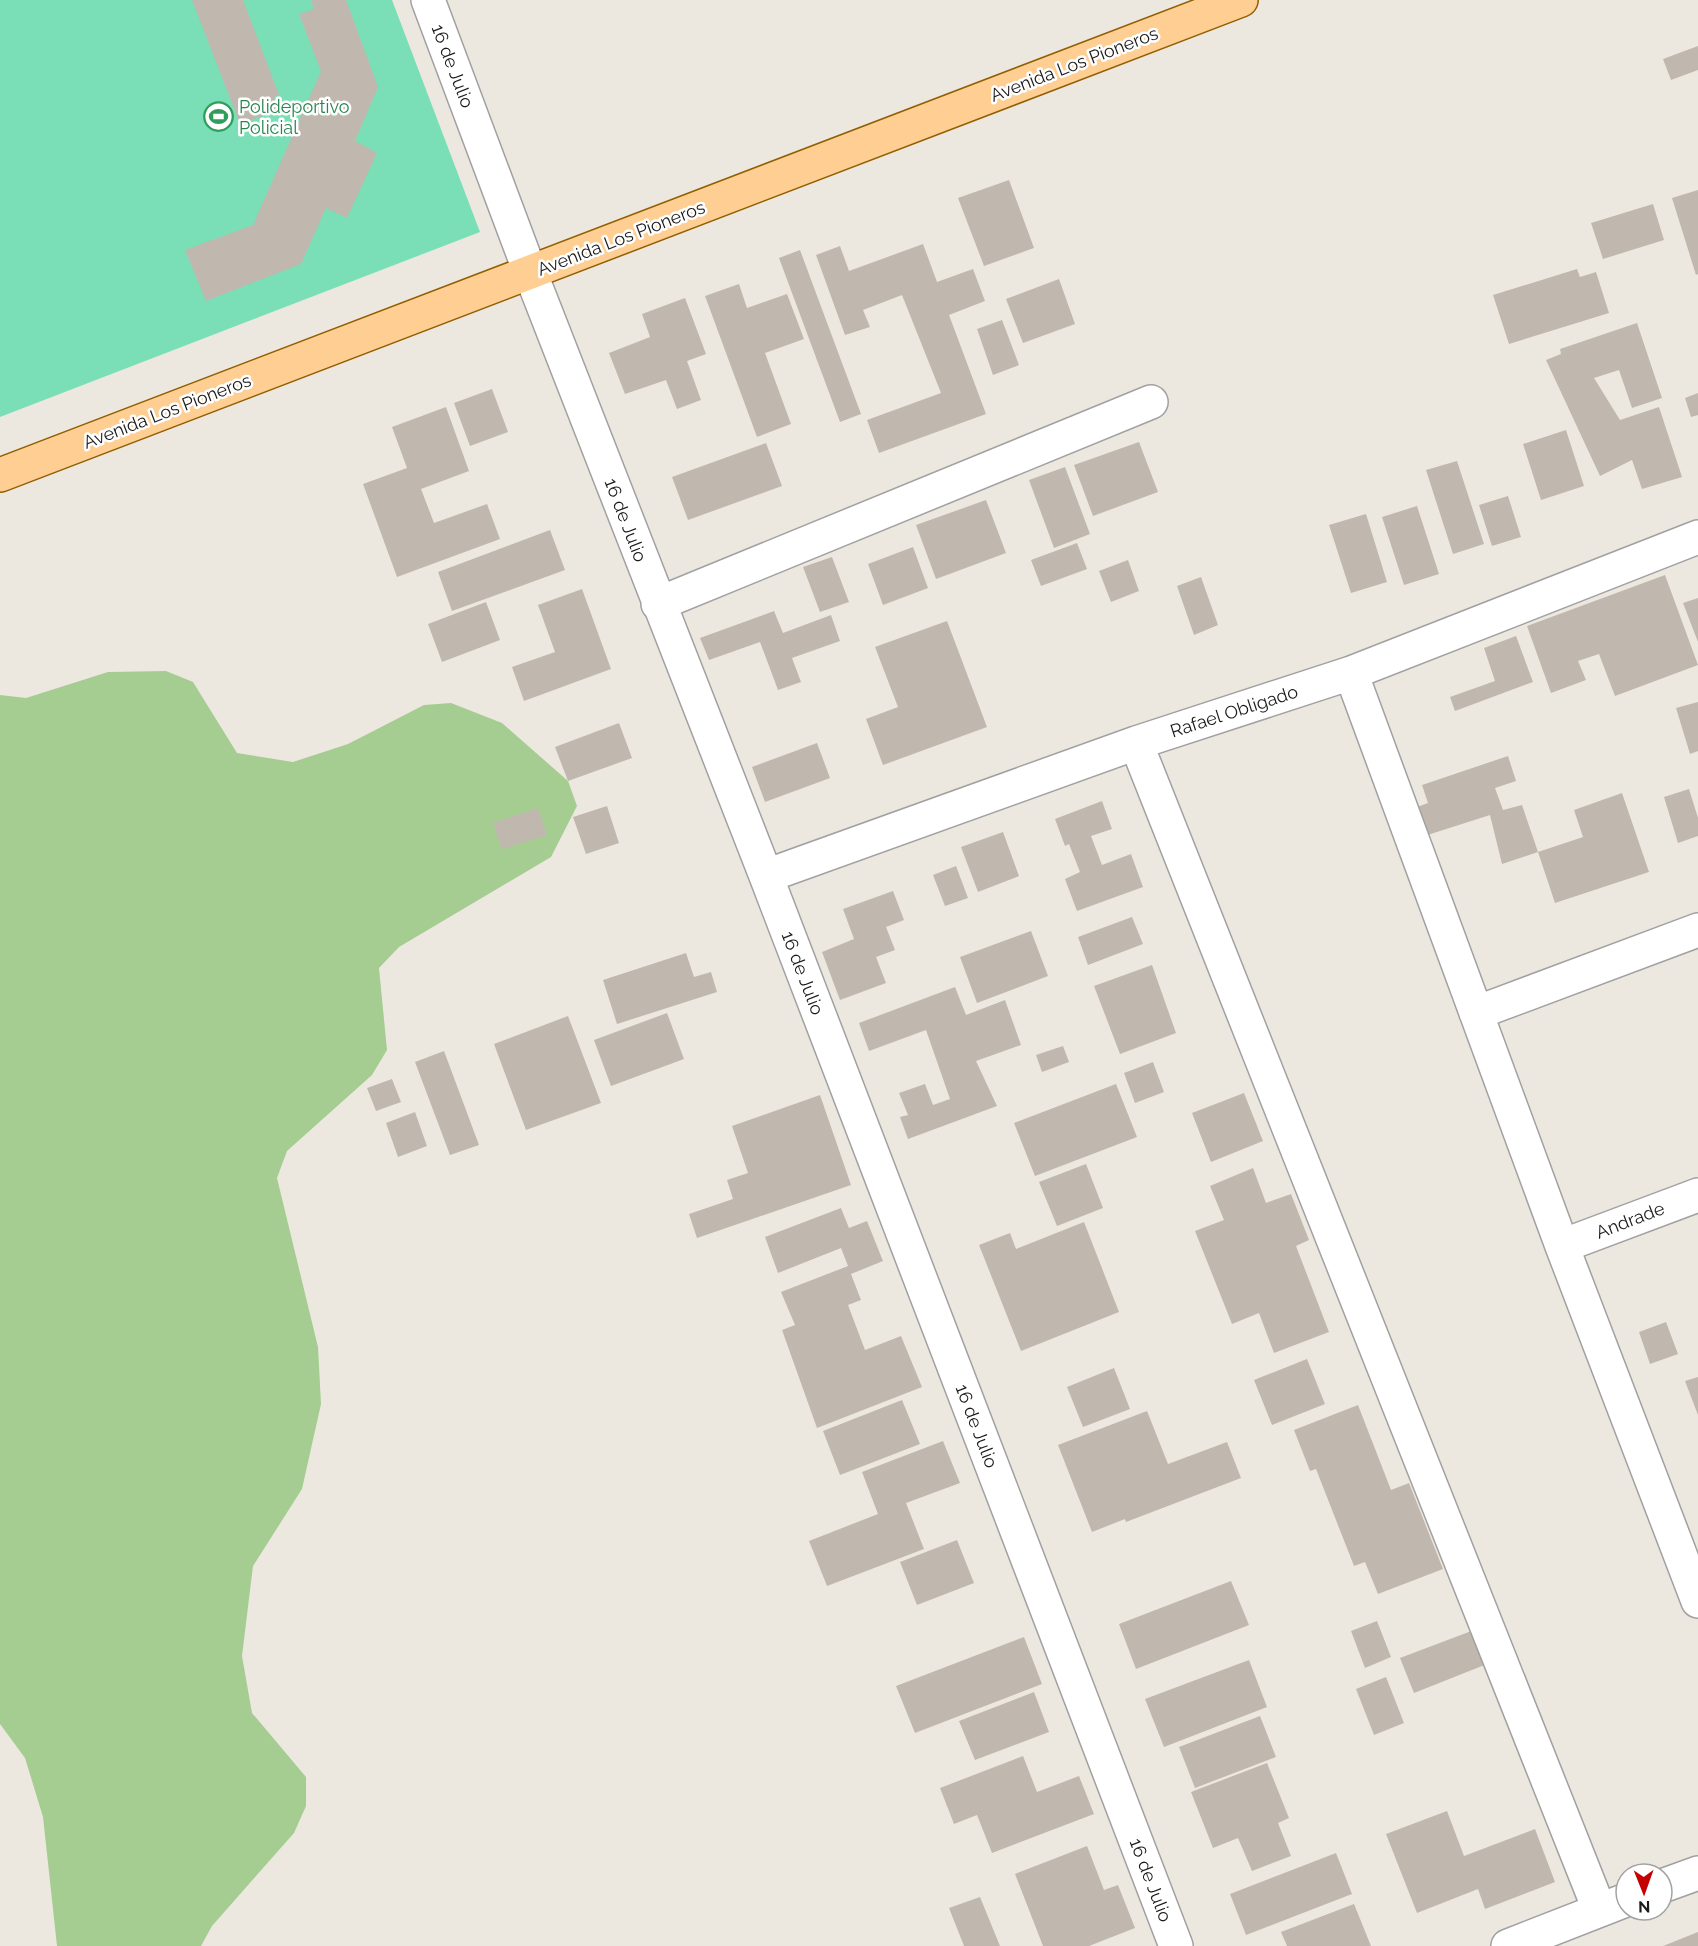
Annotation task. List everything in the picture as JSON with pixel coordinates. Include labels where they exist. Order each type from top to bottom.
[{"type":"main road","name":"Avenida Los Pioneros","points":[[0,475],[1241,0]]},
{"type":"street","name":"16 de Julio","points":[[428,0],[530,272],[766,876],[1176,1946]]},
{"type":"street","points":[[658,604],[1151,402]]},
{"type":"street","name":"Rafael Obligado","points":[[766,876],[1136,743],[1352,673],[1698,537]]},
{"type":"street","points":[[1352,673],[1562,1246],[1698,1601]]},
{"type":"street","points":[[1136,743],[1613,1904],[1508,1946]]},
{"type":"street","points":[[1476,1013],[1698,930]]},
{"type":"street","name":"Andrade","points":[[1562,1246],[1698,1195]]},
{"type":"street","points":[[1674,1882],[1698,1873]]},
{"type":"green space","name":"Polideportivo Policial","points":[[0,0],[392,0],[480,232],[0,417]]},
{"type":"green space","points":[[166,671],[193,682],[237,753],[293,762],[348,744],[424,705],[451,703],[502,723],[568,781],[577,806],[551,857],[399,947],[379,968],[387,1050],[372,1075],[287,1151],[277,1178],[318,1347],[321,1404],[302,1489],[253,1566],[242,1656],[252,1713],[306,1777],[306,1806],[294,1833],[212,1926],[201,1946],[57,1946],[43,1817],[25,1758],[0,1724],[0,695],[26,698],[108,672]]},
{"type":"building","points":[[192,0],[243,0],[279,95],[274,97],[279,109],[277,111],[240,124]]},
{"type":"building","points":[[311,0],[346,0],[378,87],[355,141],[377,153],[347,218],[326,208],[301,264],[206,301],[185,250],[253,225],[321,71],[299,14],[314,9]]},
{"type":"building","points":[[1698,46],[1698,70],[1671,80],[1663,59]]},
{"type":"building","points":[[1009,180],[1034,248],[984,266],[958,198]]},
{"type":"building","points":[[1698,190],[1698,274],[1696,275],[1672,198]]},
{"type":"building","points":[[1653,204],[1664,240],[1603,259],[1591,223]]},
{"type":"building","points":[[923,244],[937,282],[973,269],[985,301],[949,315],[986,414],[879,453],[867,420],[941,393],[902,295],[863,310],[870,327],[845,335],[816,255],[840,246],[849,271]]},
{"type":"building","points":[[800,250],[861,414],[840,422],[779,258]]},
{"type":"building","points":[[1577,269],[1580,277],[1596,272],[1609,313],[1509,344],[1493,295]]},
{"type":"building","points":[[1059,279],[1075,324],[1023,343],[1006,299]]},
{"type":"building","points":[[739,284],[747,308],[787,294],[804,339],[765,353],[791,424],[757,437],[705,296]]},
{"type":"building","points":[[685,298],[706,354],[687,361],[701,400],[677,409],[666,380],[625,394],[609,353],[650,337],[642,314]]},
{"type":"building","points":[[1002,320],[1019,365],[993,375],[977,329]]},
{"type":"building","points":[[1637,323],[1662,398],[1632,408],[1619,370],[1594,378],[1620,420],[1659,407],[1682,477],[1642,489],[1632,460],[1600,476],[1546,360],[1561,354],[1560,349]]},
{"type":"building","points":[[492,389],[508,432],[470,446],[454,403]]},
{"type":"building","points":[[1698,393],[1698,415],[1691,417],[1685,398]]},
{"type":"building","points":[[446,407],[469,471],[421,489],[434,523],[487,504],[500,539],[397,577],[363,484],[407,468],[392,427]]},
{"type":"building","points":[[1566,430],[1584,486],[1541,500],[1523,444]]},
{"type":"building","points":[[1139,442],[1158,492],[1093,516],[1074,465]]},
{"type":"building","points":[[766,443],[782,486],[688,520],[672,477]]},
{"type":"building","points":[[1457,461],[1484,544],[1453,554],[1426,470]]},
{"type":"building","points":[[1065,467],[1090,534],[1054,548],[1029,480]]},
{"type":"building","points":[[1508,496],[1521,537],[1492,546],[1479,505]]},
{"type":"building","points":[[986,500],[1006,553],[936,579],[916,525]]},
{"type":"building","points":[[1417,506],[1439,574],[1404,585],[1382,517]]},
{"type":"building","points":[[1366,514],[1387,582],[1351,593],[1329,525]]},
{"type":"building","points":[[550,530],[565,570],[452,611],[438,572]]},
{"type":"building","points":[[1077,543],[1087,569],[1041,586],[1031,560]]},
{"type":"building","points":[[913,547],[928,588],[883,605],[868,564]]},
{"type":"building","points":[[832,557],[849,602],[820,612],[803,567]]},
{"type":"building","points":[[1128,560],[1139,591],[1111,602],[1099,571]]},
{"type":"building","points":[[1665,575],[1698,665],[1615,696],[1599,654],[1578,661],[1586,680],[1551,693],[1527,626]]},
{"type":"building","points":[[1201,577],[1218,625],[1194,635],[1177,586]]},
{"type":"building","points":[[582,589],[611,669],[524,701],[512,667],[555,652],[538,605]]},
{"type":"building","points":[[1698,598],[1698,642],[1683,603]]},
{"type":"building","points":[[486,602],[500,640],[442,662],[428,624]]},
{"type":"building","points":[[774,611],[783,633],[831,615],[840,641],[792,658],[801,682],[778,690],[760,642],[709,660],[700,638]]},
{"type":"building","points":[[947,621],[987,727],[883,765],[866,719],[898,707],[875,647]]},
{"type":"building","points":[[1516,636],[1533,682],[1455,711],[1450,697],[1495,681],[1484,648]]},
{"type":"building","points":[[1698,702],[1698,751],[1690,754],[1676,708]]},
{"type":"building","points":[[619,723],[632,758],[568,781],[555,747]]},
{"type":"building","points":[[817,743],[830,778],[765,802],[752,767]]},
{"type":"building","points":[[1508,756],[1516,781],[1495,788],[1503,810],[1522,805],[1538,852],[1502,864],[1490,815],[1415,839],[1406,811],[1428,803],[1422,785]]},
{"type":"building","points":[[1689,789],[1698,818],[1698,836],[1678,843],[1664,797]]},
{"type":"building","points":[[1622,793],[1649,872],[1555,903],[1538,852],[1583,837],[1574,810]]},
{"type":"building","points":[[1102,801],[1112,829],[1091,836],[1102,865],[1131,854],[1143,887],[1077,911],[1065,879],[1080,872],[1069,844],[1065,846],[1055,819]]},
{"type":"building","points":[[607,806],[619,843],[586,854],[573,817]]},
{"type":"building","points":[[538,808],[547,835],[502,849],[493,823]]},
{"type":"building","points":[[1003,832],[1019,876],[978,892],[961,847]]},
{"type":"building","points":[[956,866],[968,898],[945,906],[933,875]]},
{"type":"building","points":[[893,891],[904,920],[886,927],[895,950],[876,957],[886,983],[840,1000],[822,952],[854,939],[843,909]]},
{"type":"building","points":[[1132,917],[1143,944],[1088,965],[1078,937]]},
{"type":"building","points":[[1031,931],[1048,976],[977,1003],[960,957]]},
{"type":"building","points":[[686,953],[694,977],[711,972],[717,992],[617,1024],[603,980]]},
{"type":"building","points":[[1152,965],[1176,1033],[1120,1054],[1094,986]]},
{"type":"building","points":[[955,987],[966,1015],[1005,1000],[1021,1045],[976,1061],[997,1106],[908,1139],[900,1117],[908,1115],[899,1093],[925,1084],[933,1105],[950,1099],[926,1030],[869,1051],[859,1023]]},
{"type":"building","points":[[667,1013],[684,1059],[611,1086],[594,1040]]},
{"type":"building","points":[[568,1016],[601,1103],[526,1130],[494,1044]]},
{"type":"building","points":[[1063,1046],[1069,1062],[1042,1072],[1036,1055]]},
{"type":"building","points":[[444,1051],[479,1145],[450,1155],[415,1062]]},
{"type":"building","points":[[1153,1062],[1164,1092],[1135,1103],[1124,1073]]},
{"type":"building","points":[[392,1079],[401,1102],[376,1111],[367,1088]]},
{"type":"building","points":[[1116,1084],[1137,1137],[1035,1176],[1014,1123]]},
{"type":"building","points":[[1244,1093],[1263,1141],[1211,1162],[1192,1113]]},
{"type":"building","points":[[820,1095],[851,1185],[697,1238],[689,1214],[733,1199],[727,1180],[748,1173],[732,1126]]},
{"type":"building","points":[[415,1112],[427,1146],[398,1157],[386,1123]]},
{"type":"building","points":[[1086,1164],[1103,1208],[1057,1226],[1039,1182]]},
{"type":"building","points":[[1253,1168],[1266,1203],[1291,1194],[1309,1240],[1296,1246],[1329,1332],[1274,1353],[1259,1313],[1232,1324],[1195,1231],[1224,1220],[1210,1186]]},
{"type":"building","points":[[841,1208],[849,1228],[867,1221],[883,1261],[851,1274],[861,1300],[848,1305],[865,1350],[901,1336],[922,1387],[817,1428],[782,1330],[795,1325],[781,1292],[848,1266],[841,1248],[778,1273],[765,1237]]},
{"type":"building","points":[[1084,1222],[1119,1312],[1021,1351],[979,1245],[1010,1233],[1016,1249]]},
{"type":"building","points":[[1666,1322],[1678,1354],[1650,1364],[1639,1332]]},
{"type":"building","points":[[1307,1359],[1325,1404],[1272,1425],[1254,1380]]},
{"type":"building","points":[[1114,1368],[1130,1409],[1083,1427],[1067,1387]]},
{"type":"building","points":[[1698,1377],[1698,1415],[1685,1381]]},
{"type":"building","points":[[902,1400],[920,1444],[840,1475],[823,1431]]},
{"type":"building","points":[[1358,1405],[1391,1490],[1409,1483],[1443,1569],[1378,1594],[1365,1562],[1354,1566],[1316,1469],[1310,1471],[1294,1430]]},
{"type":"building","points":[[1147,1411],[1168,1464],[1227,1442],[1241,1478],[1126,1522],[1125,1519],[1092,1532],[1058,1445]]},
{"type":"building","points":[[943,1441],[960,1483],[906,1503],[924,1549],[827,1586],[809,1541],[878,1514],[862,1472]]},
{"type":"building","points":[[957,1540],[974,1583],[917,1605],[900,1562]]},
{"type":"building","points":[[1231,1581],[1249,1625],[1136,1669],[1119,1624]]},
{"type":"building","points":[[1377,1621],[1391,1657],[1365,1668],[1351,1631]]},
{"type":"building","points":[[1474,1630],[1487,1664],[1414,1693],[1400,1658]]},
{"type":"building","points":[[1024,1637],[1042,1684],[915,1733],[896,1686]]},
{"type":"building","points":[[1249,1660],[1267,1707],[1164,1747],[1145,1699]]},
{"type":"building","points":[[1386,1677],[1404,1723],[1374,1735],[1356,1689]]},
{"type":"building","points":[[1034,1692],[1049,1732],[975,1760],[959,1721]]},
{"type":"building","points":[[1260,1716],[1276,1757],[1195,1788],[1179,1747]]},
{"type":"building","points":[[1023,1756],[1037,1792],[1079,1776],[1094,1814],[992,1853],[977,1815],[954,1824],[940,1788]]},
{"type":"building","points":[[1267,1763],[1289,1818],[1278,1823],[1291,1856],[1252,1871],[1238,1838],[1213,1848],[1191,1792]]},
{"type":"building","points":[[1447,1811],[1464,1856],[1535,1829],[1555,1882],[1485,1909],[1478,1889],[1417,1913],[1386,1834]]},
{"type":"building","points":[[1087,1846],[1104,1890],[1118,1885],[1135,1928],[1089,1946],[1043,1946],[1015,1874]]},
{"type":"building","points":[[1336,1853],[1352,1894],[1246,1935],[1230,1894]]},
{"type":"building","points":[[980,1897],[1000,1946],[964,1946],[949,1908]]},
{"type":"building","points":[[1354,1904],[1371,1946],[1287,1946],[1281,1932]]},
{"type":"building","points":[[1698,1932],[1698,1946],[1663,1946]]},
{"type":"place","name":"Polideportivo Policial","points":[[218,116]]}]
